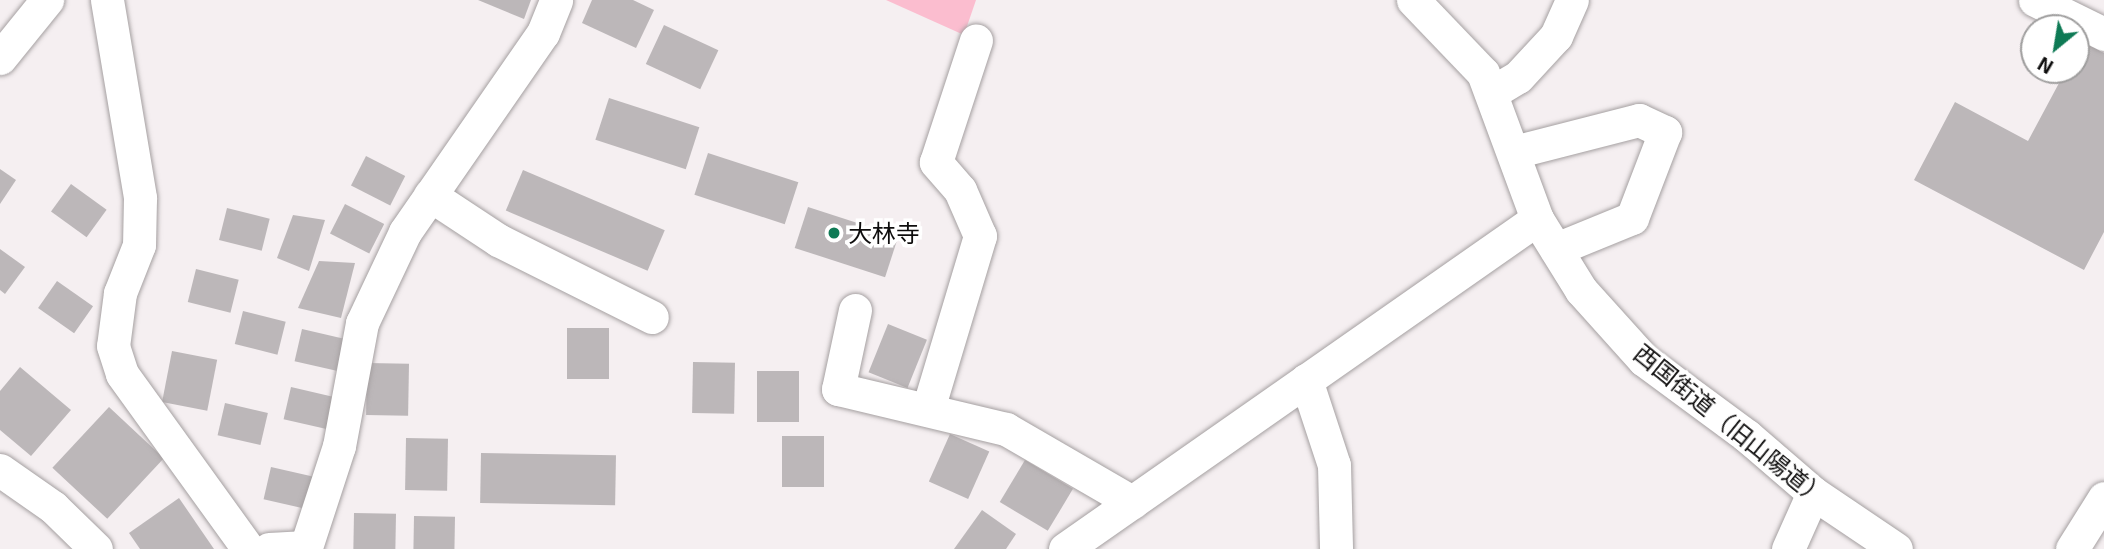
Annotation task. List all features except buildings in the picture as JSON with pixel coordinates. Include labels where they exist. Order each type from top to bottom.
[{"type":"street","points":[[0,58],[47,0]]},
{"type":"street","points":[[107,0],[140,198],[139,245],[120,293],[113,345],[122,374],[248,549]]},
{"type":"street","points":[[269,549],[306,547],[339,446],[362,323],[405,232],[543,33],[556,0]]},
{"type":"street","name":"西国街道（旧山陽道）","points":[[1413,0],[1483,73],[1537,219],[1581,290],[1644,360],[1747,436],[1813,493],[1896,549]]},
{"type":"street","points":[[1491,93],[1518,77],[1556,36],[1572,0]]},
{"type":"street","points":[[2035,0],[2104,34]]},
{"type":"street","points":[[928,409],[981,236],[960,190],[936,162],[976,40]]},
{"type":"street","points":[[1514,152],[1639,120],[1665,132],[1632,218],[1556,249]]},
{"type":"street","points":[[430,195],[498,240],[652,317]]},
{"type":"street","points":[[1065,549],[1537,219]]},
{"type":"street","points":[[855,310],[838,389],[1006,429],[1132,502]]},
{"type":"street","points":[[1306,380],[1334,465],[1336,549]]},
{"type":"street","points":[[0,470],[53,507],[96,549]]},
{"type":"street","points":[[1788,549],[1813,493]]},
{"type":"street","points":[[2072,549],[2104,498]]},
{"type":"shaded area","points":[[886,0],[976,0],[964,35]]},
{"type":"place","name":"大林寺","points":[[834,233]]}]
